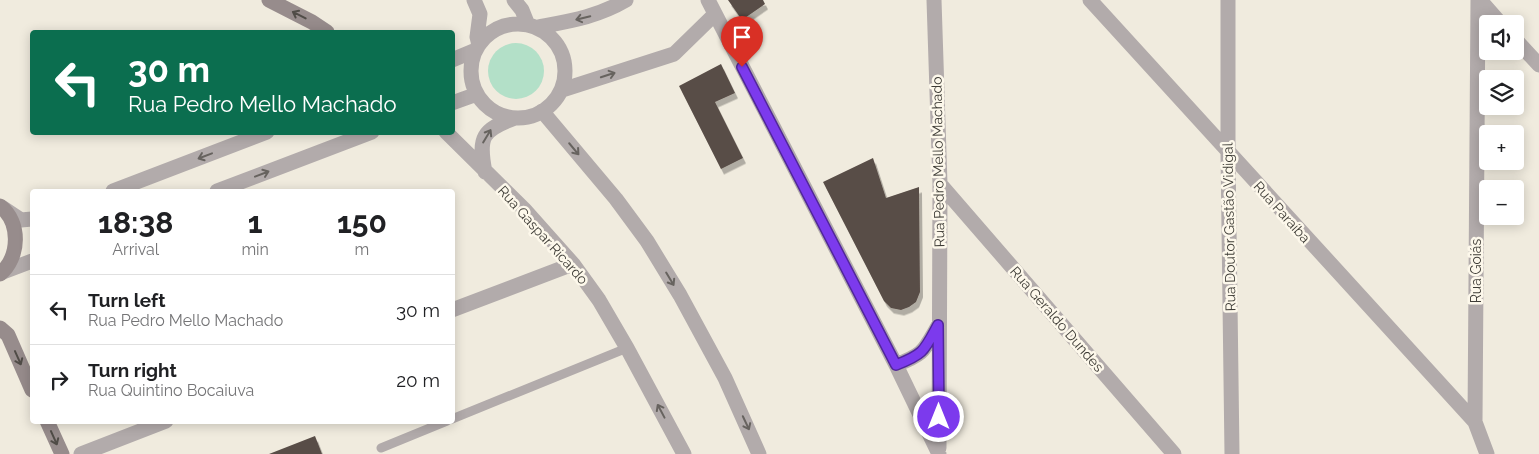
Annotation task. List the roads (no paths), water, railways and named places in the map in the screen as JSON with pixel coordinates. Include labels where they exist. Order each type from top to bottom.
[{"type":"street","points":[[269,0],[324,30]]},
{"type":"street","points":[[474,0],[480,14],[477,37],[478,47],[472,64],[472,80],[478,94],[488,107],[501,115],[517,118]]},
{"type":"street","points":[[514,0],[533,26],[553,38],[563,54],[566,72],[562,90]]},
{"type":"street","points":[[455,58],[478,47],[492,32],[510,24],[533,26],[583,18],[608,11],[626,0]]},
{"type":"street","points":[[695,0],[714,14]]},
{"type":"street","points":[[708,0],[896,365],[939,454]]},
{"type":"street","name":"Rua Pedro Mello Machado","points":[[934,0],[940,184],[939,454]]},
{"type":"street","name":"Rua Paraíba","points":[[1090,0],[1474,422]]},
{"type":"street","name":"Rua Doutor Gastão Vidigal","points":[[1228,0],[1232,454]]},
{"type":"street","points":[[1479,0],[1493,15]]},
{"type":"street","name":"Rua Goiás","points":[[1474,422],[1479,0]]},
{"type":"street","points":[[485,172],[481,153],[483,139],[494,126],[542,111],[562,90],[674,54],[714,14]]},
{"type":"street","points":[[1524,49],[1539,65]]},
{"type":"street","points":[[455,102],[478,94]]},
{"type":"street","points":[[542,111],[616,199],[647,241],[680,295],[725,378],[759,454]]},
{"type":"street","points":[[118,189],[259,135]]},
{"type":"street","points":[[222,189],[364,135]]},
{"type":"street","name":"Rua Gaspar Ricardo","points":[[449,135],[524,209],[573,264],[599,300],[627,348],[679,452]]},
{"type":"street","name":"Rua Geraldo Dundes","points":[[940,184],[1174,454]]},
{"type":"street","points":[[2,207],[21,220],[30,219]]},
{"type":"street","points":[[1,273],[10,260],[15,247],[16,233],[12,220],[2,207]]},
{"type":"street","points":[[1,273],[30,262]]},
{"type":"street","points":[[455,309],[573,264]]},
{"type":"street","name":"Rua Pedro Mello Machado","points":[[896,365],[916,358],[924,350],[938,325]]},
{"type":"street","points":[[0,328],[8,335],[30,385]]},
{"type":"street","points":[[1474,422],[1487,454]]},
{"type":"street","points":[[48,424],[62,454]]},
{"type":"street","points":[[81,454],[158,424]]},
{"type":"lane","points":[[455,418],[627,348]]},
{"type":"lane","points":[[381,448],[440,424]]}]
